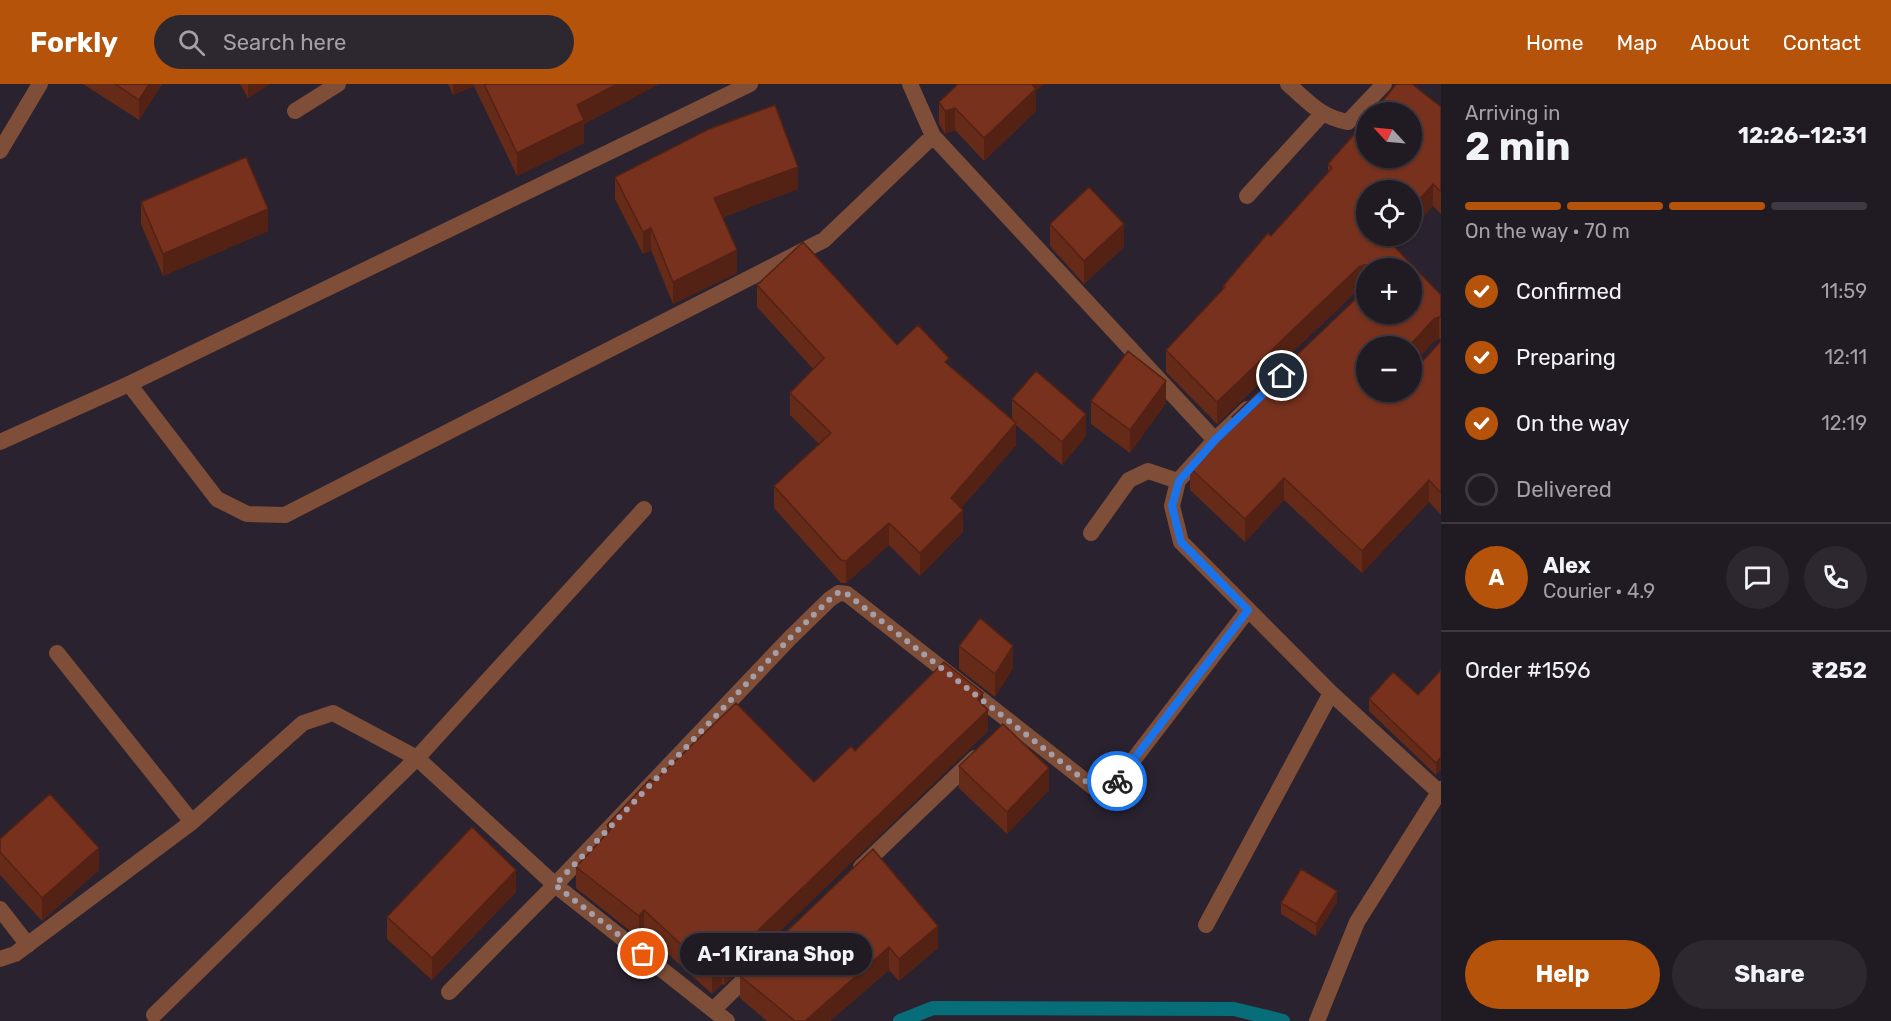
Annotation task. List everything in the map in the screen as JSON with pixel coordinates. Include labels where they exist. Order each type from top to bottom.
[{"type":"street","points":[[0,151],[40,84]]},
{"type":"street","points":[[295,111],[338,84]]},
{"type":"street","points":[[0,442],[129,384],[750,84]]},
{"type":"street","points":[[910,84],[933,136],[1215,440]]},
{"type":"street","points":[[1288,84],[1322,114],[1348,122],[1384,84]]},
{"type":"street","points":[[1247,196],[1322,114]]},
{"type":"street","points":[[129,384],[217,499],[246,514],[285,515],[824,240],[933,136]]},
{"type":"street","points":[[1257,400],[1215,440],[1179,481],[1172,506],[1181,542],[1331,693],[1440,790],[1357,922],[1317,1021]]},
{"type":"street","points":[[1091,532],[1129,480],[1148,471],[1179,481]]},
{"type":"street","points":[[154,1016],[417,758],[644,509]]},
{"type":"street","points":[[449,992],[555,885],[790,638],[839,592],[847,594],[1007,727],[1093,787],[1106,787],[1118,780],[1248,610]]},
{"type":"street","points":[[57,653],[192,822]]},
{"type":"street","points":[[1206,925],[1331,693]]},
{"type":"street","points":[[0,958],[15,954],[28,945],[192,822],[303,723],[333,713],[417,758],[555,885],[727,1021]]},
{"type":"street","points":[[850,878],[986,747]]},
{"type":"street","points":[[0,909],[28,945]]},
{"type":"street","points":[[714,1009],[765,960]]},
{"type":"building","points":[[115,84],[149,84],[139,100]]},
{"type":"building","points":[[484,84],[617,84],[577,105],[584,120],[517,153]]},
{"type":"building","points":[[958,84],[1032,84],[1036,89],[984,138],[955,108],[945,111],[939,102]]},
{"type":"building","points":[[1396,84],[1412,84],[1441,107],[1441,192],[1433,184],[1422,197],[1422,180],[1356,180],[1356,246],[1394,246],[1405,258],[1356,258],[1356,270],[1217,402],[1166,350],[1225,287],[1223,286],[1268,233],[1271,236],[1332,168],[1328,164],[1356,132],[1356,168],[1422,168],[1422,102],[1382,102]]},
{"type":"building","points":[[775,105],[798,167],[714,198],[737,250],[673,282],[651,228],[643,232],[615,177],[709,129]]},
{"type":"building","points":[[246,157],[268,209],[163,254],[141,202]]},
{"type":"building","points":[[1089,187],[1124,224],[1084,261],[1050,224]]},
{"type":"building","points":[[803,242],[897,345],[918,325],[949,358],[945,362],[1016,423],[951,498],[963,510],[920,553],[889,523],[846,561],[841,560],[774,486],[831,433],[790,393],[824,358],[757,285]]},
{"type":"building","points":[[1422,275],[1441,295],[1441,317],[1434,319],[1418,336],[1356,336],[1356,402],[1422,402],[1422,361],[1441,341],[1441,493],[1429,480],[1362,551],[1284,478],[1245,519],[1190,468],[1236,420],[1232,417],[1356,299],[1356,324],[1422,324]]},
{"type":"building","points":[[1128,351],[1166,381],[1130,430],[1091,401]]},
{"type":"building","points":[[1036,371],[1086,414],[1062,442],[1012,399]]},
{"type":"building","points":[[980,618],[1013,646],[995,674],[959,646]]},
{"type":"building","points":[[944,662],[983,693],[978,700],[988,710],[712,973],[644,910],[639,916],[576,867],[611,829],[607,825],[650,779],[653,782],[736,703],[814,782],[851,746],[855,751]]},
{"type":"building","points":[[1441,670],[1441,757],[1436,763],[1369,699],[1393,672],[1418,695]]},
{"type":"building","points":[[1003,724],[1049,768],[1007,812],[959,766]]},
{"type":"building","points":[[50,794],[99,848],[42,898],[0,852],[0,839]]},
{"type":"building","points":[[472,827],[516,870],[432,958],[387,917]]},
{"type":"building","points":[[873,849],[938,926],[899,959],[889,947],[805,1021],[795,1021],[740,976]]},
{"type":"building","points":[[1301,869],[1337,891],[1316,924],[1281,903]]},
{"type":"waterway","points":[[900,1021],[933,1008],[1234,1009],[1283,1021]]},
{"type":"way so far","points":[[643,954],[555,885],[790,638],[839,592],[847,594],[1093,787],[1106,787],[1117,781]]},
{"type":"place","name":"A-1 Kirana Shop","points":[[643,954]]},
{"type":"route","points":[[1117,781],[1248,610],[1181,542],[1172,506],[1179,481],[1215,440],[1282,376]]}]
